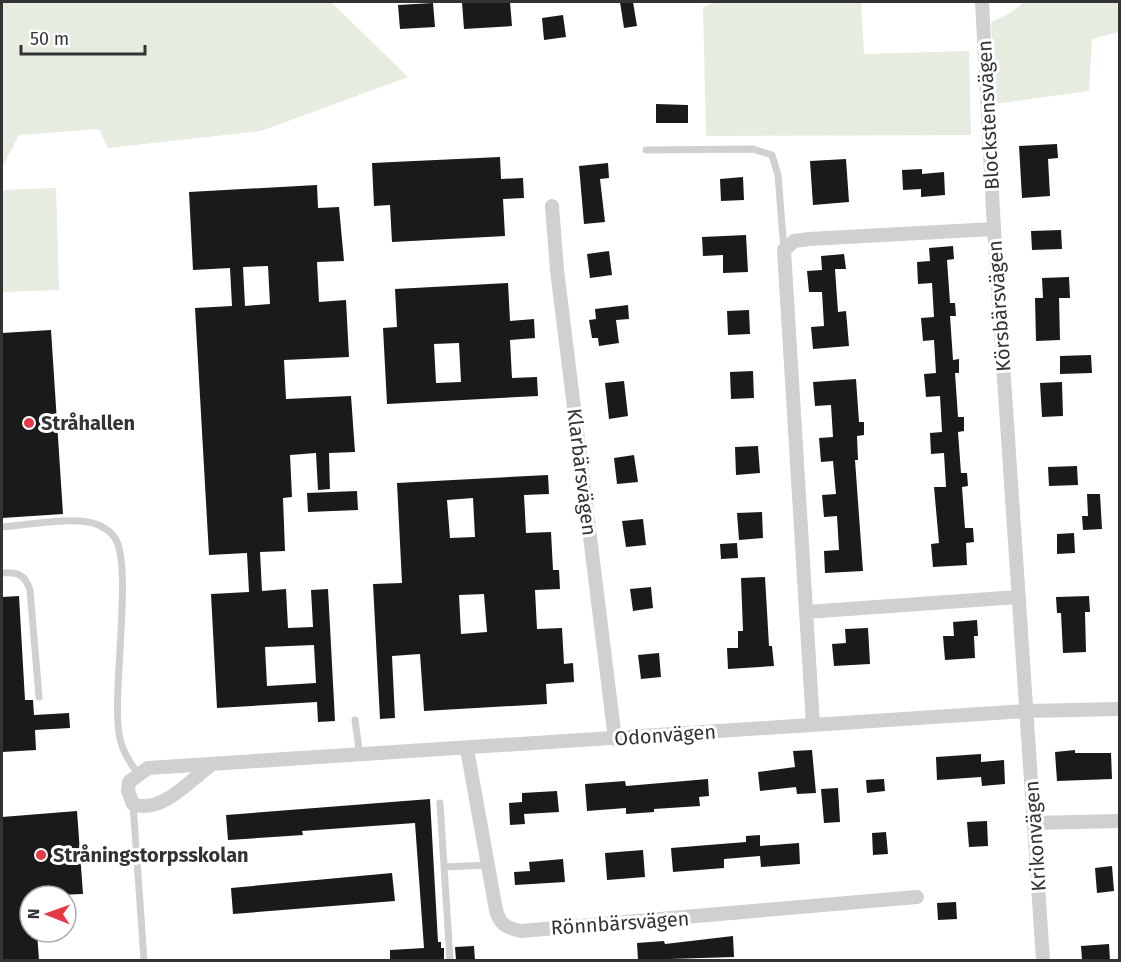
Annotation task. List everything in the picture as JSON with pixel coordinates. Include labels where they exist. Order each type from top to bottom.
[{"type":"street","name":"Blockstensvägen","points":[[982,2],[994,229]]},
{"type":"street","name":"Klarbärsvägen","points":[[552,206],[557,270],[615,739]]},
{"type":"street","name":"Körsbärsvägen","points":[[784,250],[794,242],[809,239],[994,229],[1027,711]]},
{"type":"street","points":[[784,250],[813,725]]},
{"type":"street","points":[[806,612],[1018,597]]},
{"type":"street","name":"Odonvägen","points":[[138,774],[148,768],[1027,711],[1119,709]]},
{"type":"street","name":"Krikonvägen","points":[[1027,711],[1043,960]]},
{"type":"street","name":"Rönnbärsvägen","points":[[467,749],[499,920],[507,928],[521,931],[917,897]]},
{"type":"street","points":[[138,774],[129,782],[128,790],[133,804],[152,807],[163,802],[211,765]]},
{"type":"street","points":[[1034,823],[1119,821]]},
{"type":"lane","points":[[646,150],[753,149],[772,155],[778,175],[784,250]]},
{"type":"lane","points":[[2,527],[89,522],[103,527],[115,537],[121,553],[122,586],[118,648],[118,733],[125,756],[138,774]]},
{"type":"lane","points":[[2,573],[20,574],[26,578],[30,590],[39,697]]},
{"type":"lane","points":[[355,720],[360,756]]},
{"type":"lane","points":[[440,802],[450,960]]},
{"type":"lane","points":[[133,804],[144,960]]},
{"type":"lane","points":[[444,867],[487,865]]},
{"type":"shaded area","points":[[2,2],[331,2],[408,77],[261,131],[108,148],[99,129],[19,135],[2,168]]},
{"type":"shaded area","points":[[715,2],[861,2],[864,54],[969,51],[971,135],[706,136],[703,7]]},
{"type":"shaded area","points":[[1025,2],[1119,2],[1119,32],[1092,39],[1089,91],[995,104],[991,22],[1010,13]]},
{"type":"shaded area","points":[[56,188],[59,290],[2,292],[2,190]]},
{"type":"building","points":[[462,2],[510,2],[512,26],[464,29]]},
{"type":"building","points":[[620,2],[633,2],[637,26],[624,28]]},
{"type":"building","points":[[433,3],[435,27],[400,29],[398,5]]},
{"type":"building","points":[[563,15],[566,37],[544,40],[542,18]]},
{"type":"building","points":[[656,104],[688,105],[688,123],[656,123]]},
{"type":"building","points":[[1057,144],[1058,158],[1048,159],[1050,196],[1022,198],[1019,146]]},
{"type":"building","points":[[500,157],[501,179],[523,178],[524,198],[503,199],[505,236],[392,242],[390,205],[374,206],[372,163]]},
{"type":"building","points":[[846,159],[849,202],[813,205],[810,161]]},
{"type":"building","points":[[608,163],[609,178],[600,179],[605,222],[584,224],[579,166]]},
{"type":"building","points":[[922,169],[922,174],[944,172],[945,195],[921,197],[921,189],[903,190],[902,170]]},
{"type":"building","points":[[743,177],[744,200],[721,201],[720,179]]},
{"type":"building","points":[[317,185],[318,208],[339,207],[344,261],[317,262],[319,302],[346,300],[349,357],[284,360],[286,399],[351,396],[355,452],[329,453],[330,489],[318,490],[316,453],[290,455],[292,497],[283,498],[285,551],[260,552],[262,591],[286,589],[288,628],[313,627],[311,590],[328,589],[335,721],[318,722],[317,702],[217,708],[211,594],[249,592],[247,553],[209,555],[195,308],[232,306],[230,268],[193,270],[189,192]],"holes":[[[268,266],[270,304],[245,306],[243,267]],[[314,645],[316,683],[267,686],[265,647]]]},
{"type":"building","points":[[1061,230],[1062,249],[1032,250],[1031,231]]},
{"type":"building","points":[[746,235],[748,272],[723,273],[723,255],[703,256],[702,237]]},
{"type":"building","points":[[953,246],[954,259],[947,260],[950,303],[955,303],[956,316],[950,316],[953,360],[959,359],[959,373],[955,373],[958,417],[964,417],[964,431],[958,432],[961,473],[967,473],[968,486],[962,487],[965,528],[973,528],[974,542],[966,543],[967,565],[933,567],[931,544],[939,543],[934,487],[946,487],[944,453],[931,454],[930,433],[942,432],[940,396],[926,397],[924,374],[936,373],[934,340],[923,341],[921,318],[934,317],[932,283],[918,284],[917,262],[930,261],[929,248]]},
{"type":"building","points":[[609,251],[612,275],[590,278],[587,254]]},
{"type":"building","points":[[844,254],[846,269],[835,269],[838,312],[846,311],[849,346],[813,349],[811,327],[824,326],[822,292],[809,292],[807,271],[822,270],[821,256]]},
{"type":"building","points":[[1069,277],[1070,298],[1059,298],[1060,340],[1036,341],[1035,298],[1043,298],[1042,278]]},
{"type":"building","points":[[508,283],[510,321],[534,319],[535,338],[510,340],[512,378],[537,377],[538,396],[387,404],[383,328],[397,327],[395,289]],"holes":[[[459,343],[461,382],[436,383],[434,344]]]},
{"type":"building","points":[[628,305],[629,319],[616,320],[619,343],[599,346],[598,338],[592,338],[589,320],[596,319],[595,309]]},
{"type":"building","points":[[749,310],[750,334],[728,335],[727,311]]},
{"type":"building","name":"Stråhallen","points":[[51,330],[63,514],[2,518],[2,333]]},
{"type":"building","points":[[1091,355],[1092,373],[1060,374],[1060,356]]},
{"type":"building","points":[[753,371],[754,398],[731,399],[730,372]]},
{"type":"building","points":[[856,379],[859,422],[864,422],[864,435],[857,436],[858,460],[855,460],[863,571],[825,573],[824,551],[839,550],[837,516],[824,517],[822,495],[836,494],[833,461],[821,462],[819,438],[833,437],[831,405],[815,406],[813,382]]},
{"type":"building","points":[[624,381],[628,416],[609,419],[605,383]]},
{"type":"building","points":[[1062,382],[1063,416],[1042,417],[1040,383]]},
{"type":"building","points":[[758,446],[760,473],[736,475],[735,447]]},
{"type":"building","points":[[634,455],[638,482],[617,484],[614,458]]},
{"type":"building","points":[[1077,466],[1078,485],[1049,486],[1048,467]]},
{"type":"building","points":[[548,475],[549,494],[524,495],[526,533],[551,532],[553,570],[559,570],[560,589],[535,590],[537,629],[562,628],[564,664],[573,663],[574,682],[546,684],[547,704],[424,711],[420,654],[392,656],[395,718],[380,719],[373,584],[402,583],[397,483]],"holes":[[[473,498],[475,537],[450,538],[447,500]],[[484,594],[487,632],[461,634],[459,595]]]},
{"type":"building","points":[[357,491],[358,510],[308,512],[307,493]]},
{"type":"building","points":[[1087,494],[1100,494],[1102,529],[1083,530],[1082,516],[1088,516]]},
{"type":"building","points":[[762,512],[763,538],[739,540],[737,513]]},
{"type":"building","points":[[643,519],[646,545],[626,547],[622,521]]},
{"type":"building","points":[[1074,533],[1075,553],[1057,554],[1057,534]]},
{"type":"building","points":[[737,543],[738,558],[721,559],[720,544]]},
{"type":"building","points":[[765,577],[769,646],[772,646],[774,666],[728,669],[727,648],[738,648],[738,631],[743,631],[741,578]]},
{"type":"building","points":[[651,587],[653,608],[633,611],[630,589]]},
{"type":"building","points":[[19,596],[25,700],[33,700],[34,715],[69,713],[70,728],[35,730],[36,750],[2,752],[2,597]]},
{"type":"building","points":[[1089,596],[1090,612],[1085,612],[1086,652],[1063,653],[1061,613],[1057,613],[1056,597]]},
{"type":"building","points":[[977,620],[978,636],[974,636],[975,658],[945,660],[943,636],[954,636],[953,622]]},
{"type":"building","points":[[868,628],[870,664],[834,666],[832,644],[846,643],[845,629]]},
{"type":"building","points":[[659,653],[661,677],[641,679],[638,655]]},
{"type":"building","points":[[812,750],[816,793],[797,794],[796,787],[760,791],[758,772],[795,767],[793,751]]},
{"type":"building","points":[[1075,750],[1075,753],[1111,753],[1112,779],[1057,781],[1055,752]]},
{"type":"building","points":[[981,754],[981,762],[1004,760],[1005,784],[982,786],[981,777],[937,780],[936,757]]},
{"type":"building","points":[[708,779],[709,796],[699,797],[700,806],[654,809],[654,812],[626,814],[626,808],[587,811],[585,784],[625,781],[626,786]]},
{"type":"building","points":[[884,779],[885,791],[867,793],[866,780]]},
{"type":"building","points":[[838,788],[840,822],[824,823],[821,789]]},
{"type":"building","points":[[557,791],[559,812],[524,814],[525,824],[510,825],[509,803],[522,802],[522,793]]},
{"type":"building","points":[[430,799],[438,942],[441,942],[441,948],[444,948],[444,960],[390,960],[390,950],[424,948],[415,823],[302,831],[303,835],[228,840],[226,815]]},
{"type":"building","name":"Stråningstorpsskolan","points":[[77,811],[83,894],[78,894],[78,884],[18,884],[18,944],[38,944],[39,960],[2,960],[2,817]]},
{"type":"building","points":[[987,821],[988,846],[969,847],[967,822]]},
{"type":"building","points":[[886,832],[888,854],[873,855],[872,833]]},
{"type":"building","points":[[760,835],[760,846],[799,843],[800,864],[761,867],[760,856],[724,859],[724,868],[673,872],[671,848],[746,842],[746,836]]},
{"type":"building","points":[[643,850],[645,877],[607,880],[605,853]]},
{"type":"building","points":[[563,859],[565,882],[515,885],[514,872],[530,871],[529,862]]},
{"type":"building","points":[[1112,866],[1114,891],[1097,893],[1095,868]]},
{"type":"building","points":[[392,873],[395,901],[233,914],[231,888]]},
{"type":"building","points":[[956,902],[957,919],[938,920],[937,903]]},
{"type":"building","points":[[733,936],[734,957],[638,960],[637,943],[664,941],[665,944]]},
{"type":"building","points":[[1109,944],[1110,960],[1082,960],[1081,946]]},
{"type":"building","points":[[474,946],[475,960],[456,960],[455,947]]},
{"type":"place","name":"Stråhallen","points":[[29,423]]},
{"type":"place","name":"Stråningstorpsskolan","points":[[41,855]]}]
